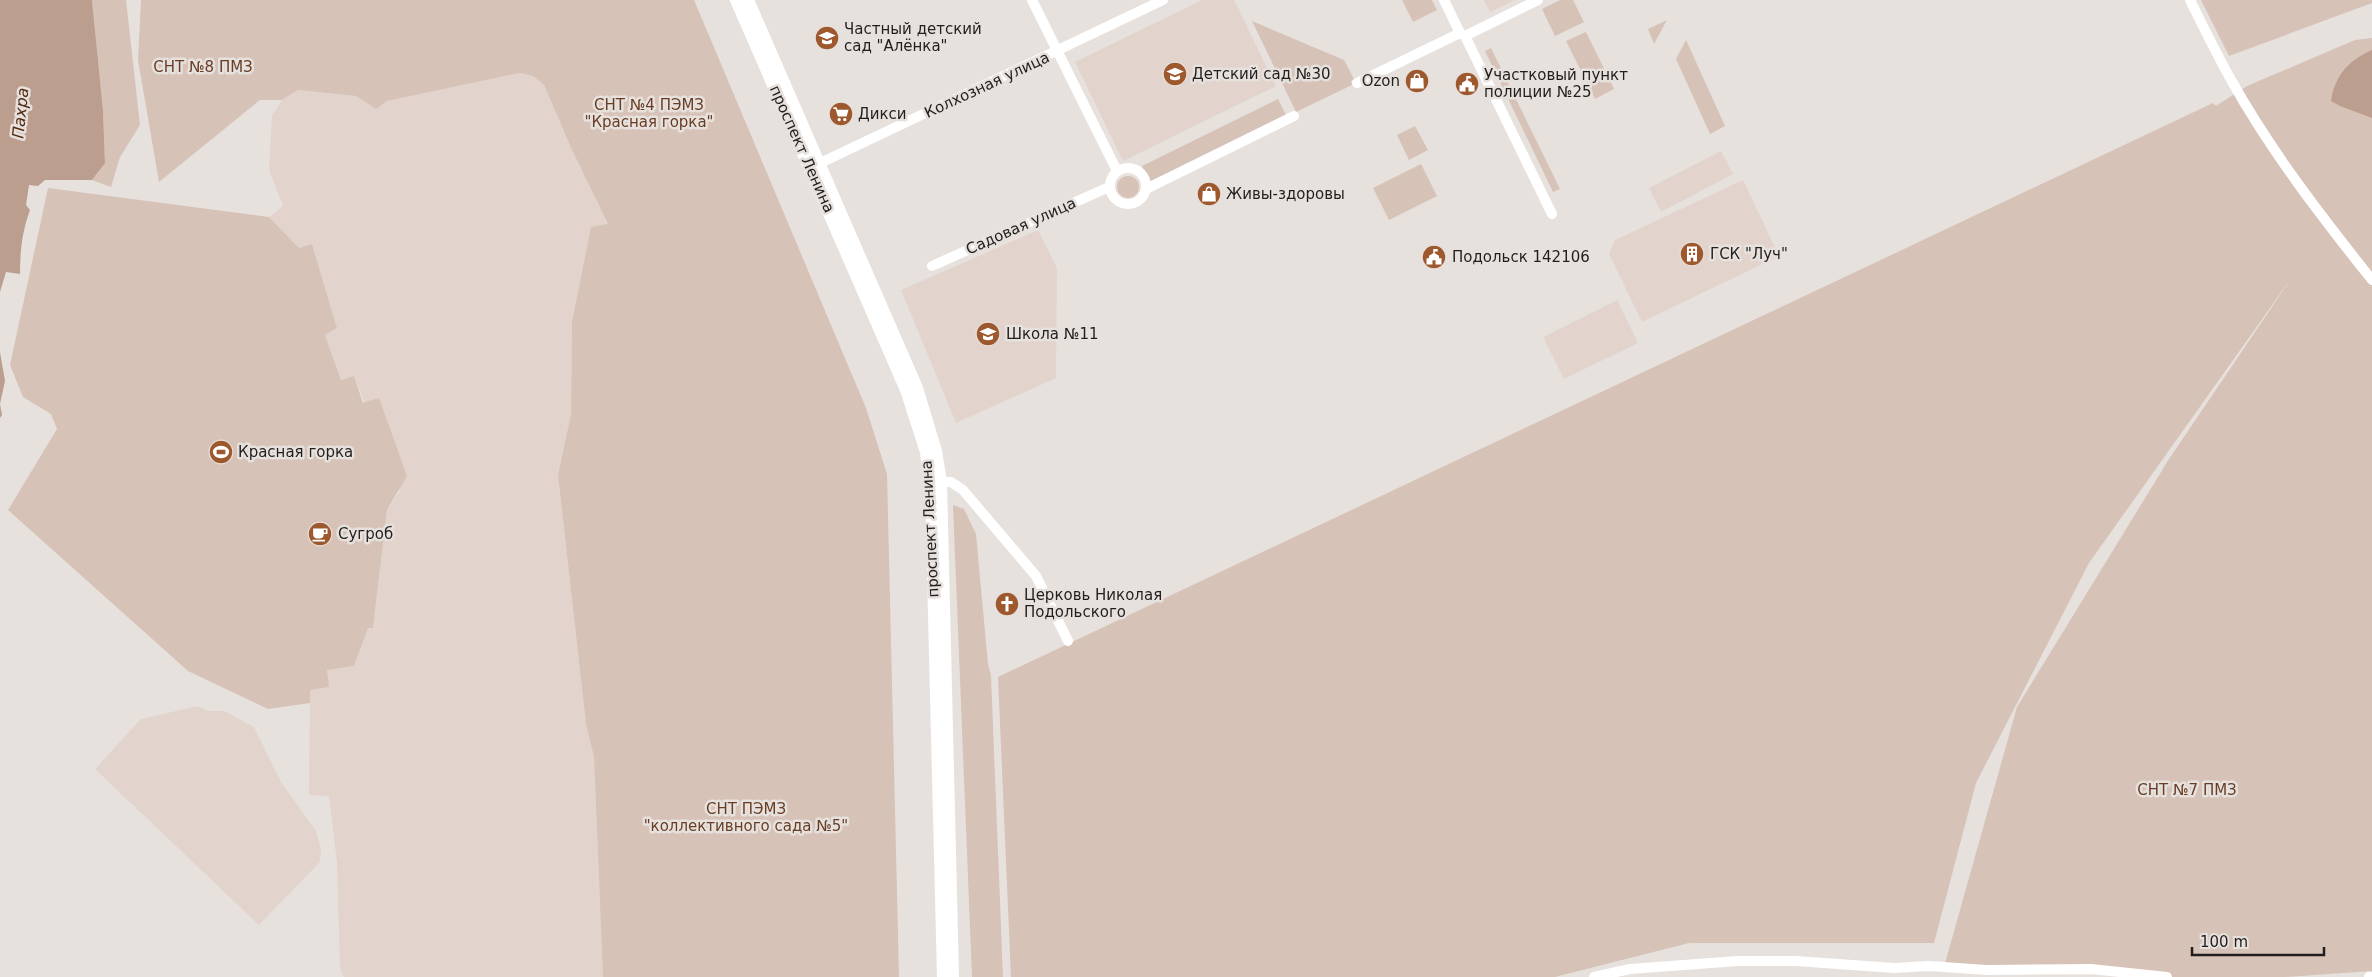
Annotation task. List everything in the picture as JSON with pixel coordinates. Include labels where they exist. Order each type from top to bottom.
[{"type":"main road","name":"проспект Ленина","points":[[736,0],[815,165],[917,388],[936,451],[941,482],[953,977]]},
{"type":"main road","name":"проспект Ленина","points":[[748,0],[906,390],[926,452],[931,513],[943,977]]},
{"type":"street","points":[[1032,0],[1117,171]]},
{"type":"street","name":"Колхозная улица","points":[[815,165],[1057,52],[1163,0]]},
{"type":"street","points":[[1444,0],[1552,214]]},
{"type":"street","points":[[1357,83],[1538,0]]},
{"type":"street","points":[[2190,0],[2226,72],[2301,189],[2372,280]]},
{"type":"street","points":[[1146,189],[1294,116]]},
{"type":"street","points":[[1135,169],[1144,177],[1146,189],[1141,200],[1136,203],[1124,204],[1114,199],[1109,187],[1117,171],[1135,169]]},
{"type":"street","name":"Садовая улица","points":[[932,266],[1109,187]]},
{"type":"street","points":[[941,482],[951,482],[963,490],[1036,576],[1068,641]]},
{"type":"street","points":[[1594,977],[1630,970],[1738,960],[1796,961],[1894,968],[1930,966],[1988,970],[2091,969],[2167,977]]},
{"type":"shaded area","name":"Детский сад №30","points":[[1202,0],[1234,0],[1276,86],[1123,161],[1075,62]]},
{"type":"shaded area","points":[[1484,0],[1515,0],[1490,12]]},
{"type":"shaded area","points":[[520,73],[533,76],[544,85],[572,150],[608,224],[572,322],[571,414],[558,475],[586,724],[594,757],[603,977],[344,977],[340,967],[337,863],[329,796],[309,795],[310,690],[327,670],[354,666],[368,628],[373,628],[387,510],[400,491],[354,376],[341,380],[325,335],[337,328],[312,244],[299,248],[269,217],[283,206],[269,169],[272,116],[282,100],[298,90],[356,96],[376,109],[387,101]]},
{"type":"shaded area","points":[[1721,151],[1733,174],[1661,212],[1649,188]]},
{"type":"shaded area","points":[[1743,180],[1779,256],[1642,322],[1609,254],[1615,240]]},
{"type":"shaded area","name":"Школа №11","points":[[1038,230],[1057,268],[1056,378],[956,423],[901,290]]},
{"type":"shaded area","points":[[1617,300],[1638,343],[1564,379],[1543,337]]},
{"type":"shaded area","points":[[198,706],[208,711],[224,711],[254,727],[281,782],[316,831],[321,850],[320,862],[259,925],[95,769],[141,719]]},
{"type":"green space","points":[[92,0],[126,0],[140,125],[120,157],[111,187],[92,180],[105,163],[103,110]]},
{"type":"green space","points":[[141,0],[694,0],[866,408],[887,474],[899,977],[603,977],[594,757],[586,724],[558,475],[571,414],[572,322],[591,227],[608,224],[572,150],[544,85],[533,76],[520,73],[387,101],[376,109],[356,96],[298,90],[282,100],[260,100],[159,182],[138,60]]},
{"type":"green space","points":[[1402,0],[1432,0],[1437,10],[1413,22]]},
{"type":"green space","points":[[1560,0],[1573,0],[1584,22],[1555,36],[1542,9]]},
{"type":"green space","points":[[2201,0],[2372,0],[2372,3],[2229,56]]},
{"type":"green space","points":[[1667,20],[1654,44],[1648,29]]},
{"type":"green space","points":[[1252,21],[1344,60],[1354,79],[1351,81],[1352,85],[1296,112]]},
{"type":"green space","points":[[1586,32],[1614,89],[1595,99],[1566,41]]},
{"type":"green space","name":"СНТ №7 ПМЗ","points":[[2372,38],[2372,971],[2285,977],[2169,977],[1944,967],[2017,707],[2169,459],[2295,273],[2089,563],[1976,783],[1934,943],[1689,943],[1555,977],[1011,977],[998,677],[2213,103],[2216,106],[2247,86],[2355,40]]},
{"type":"green space","points":[[1686,40],[1725,126],[1710,134],[1676,59]]},
{"type":"green space","points":[[1491,48],[1560,189],[1553,192],[1485,51]]},
{"type":"green space","points":[[1278,99],[1286,115],[1150,183],[1142,166]]},
{"type":"green space","points":[[1415,126],[1428,150],[1409,160],[1397,135]]},
{"type":"green space","points":[[1421,164],[1437,196],[1389,220],[1373,188]]},
{"type":"green space","points":[[1128,176],[1136,179],[1139,187],[1136,195],[1128,198],[1120,195],[1117,187],[1120,179]]},
{"type":"green space","name":"Красная горка","points":[[48,188],[269,217],[299,248],[312,244],[337,328],[325,335],[341,380],[354,376],[363,403],[379,398],[407,476],[387,510],[373,628],[368,628],[354,666],[327,670],[329,687],[310,690],[310,703],[268,709],[188,671],[8,510],[57,429],[51,414],[23,397],[10,365]]},
{"type":"green space","points":[[953,505],[964,509],[976,534],[988,664],[991,676],[1003,977],[972,977]]},
{"type":"water","name":"Пахра","points":[[0,0],[92,0],[103,110],[105,163],[92,180],[45,180],[38,186],[29,185],[26,205],[30,210],[22,242],[20,274],[6,272],[0,292]]},
{"type":"water","points":[[2372,50],[2372,118],[2331,101],[2336,83],[2344,70],[2356,59]]},
{"type":"water","points":[[0,352],[5,381],[0,404]]},
{"type":"place","name":"Частный детский сад \"Алёнка\"","points":[[827,38]]},
{"type":"place","name":"Детский сад №30","points":[[1175,74]]},
{"type":"place","name":"Ozon","points":[[1417,81]]},
{"type":"place","name":"Участковый пункт полиции №25","points":[[1467,84]]},
{"type":"place","name":"Дикси","points":[[841,114]]},
{"type":"place","name":"Живы-здоровы","points":[[1209,194]]},
{"type":"place","name":"ГСК \"Луч\"","points":[[1692,254]]},
{"type":"place","name":"Подольск 142106","points":[[1434,257]]},
{"type":"place","name":"Школа №11","points":[[988,334]]},
{"type":"place","name":"Красная горка","points":[[221,452]]},
{"type":"place","name":"Сугроб","points":[[320,534]]},
{"type":"place","name":"Церковь Николая Подольского","points":[[1007,604]]},
{"type":"park label","name":"СНТ №8 ПМЗ","points":[[203,67]]},
{"type":"park label","name":"СНТ №4 ПЭМЗ \"Красная горка\"","points":[[649,114]]},
{"type":"park label","name":"СНТ ПЭМЗ \"коллективного сада №5\"","points":[[746,818]]}]
